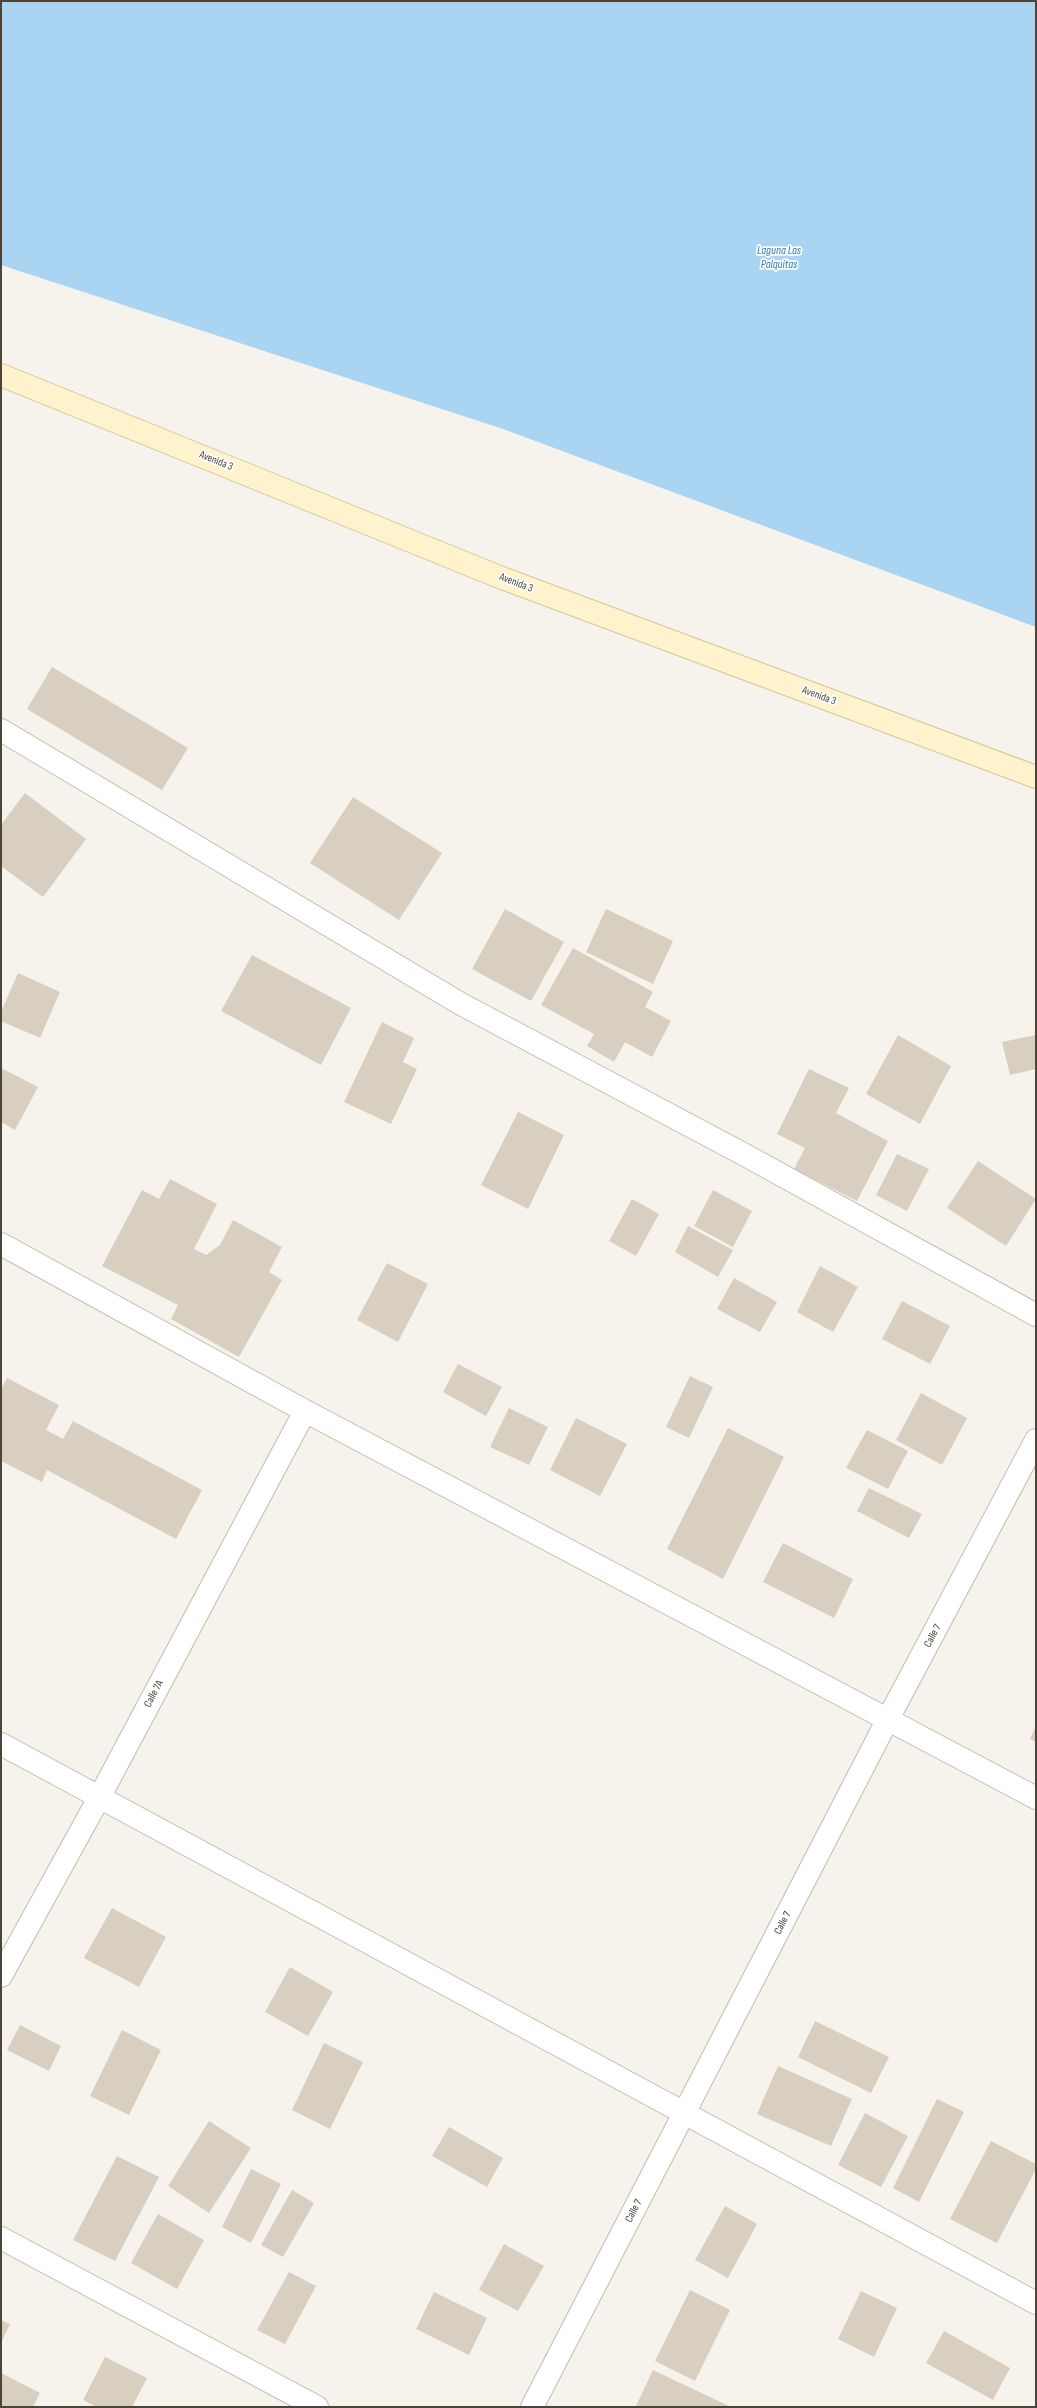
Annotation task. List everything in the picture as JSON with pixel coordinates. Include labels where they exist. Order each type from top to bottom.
[{"type":"main road","name":"Avenida 3","points":[[1,375],[502,578],[1036,777]]},
{"type":"street","points":[[1,730],[461,1004],[745,1155],[1036,1315]]},
{"type":"street","points":[[1,1244],[304,1411],[1036,1798]]},
{"type":"street","name":"Calle 7A","points":[[1,1976],[99,1798],[304,1411]]},
{"type":"street","name":"Calle 7","points":[[532,2407],[888,1719],[1036,1440]]},
{"type":"street","points":[[1,1744],[1036,2303]]},
{"type":"street","points":[[1,2238],[317,2407]]},
{"type":"water","name":"Laguna Las Palquitas","points":[[1,1],[1036,1],[1036,627],[503,429],[1,265]]},
{"type":"building","points":[[52,667],[188,748],[162,790],[27,709]]},
{"type":"building","points":[[25,793],[86,839],[43,897],[1,866],[1,825]]},
{"type":"building","points":[[353,797],[442,853],[399,920],[310,863]]},
{"type":"building","points":[[505,909],[564,942],[531,1001],[472,969]]},
{"type":"building","points":[[606,909],[673,941],[653,984],[586,952]]},
{"type":"building","points":[[573,948],[653,992],[645,1007],[671,1021],[652,1057],[625,1042],[614,1062],[587,1046],[594,1034],[541,1005]]},
{"type":"building","points":[[252,955],[351,1008],[321,1065],[221,1011]]},
{"type":"building","points":[[18,973],[60,992],[40,1038],[1,1021],[1,1012]]},
{"type":"building","points":[[382,1022],[414,1038],[403,1062],[417,1069],[391,1124],[344,1102]]},
{"type":"building","points":[[898,1035],[951,1066],[920,1124],[866,1094]]},
{"type":"building","points":[[1036,1035],[1036,1069],[1010,1075],[1002,1042]]},
{"type":"building","points":[[1,1068],[38,1087],[15,1130],[1,1122]]},
{"type":"building","points":[[809,1069],[849,1088],[836,1113],[888,1141],[857,1201],[794,1169],[805,1148],[777,1134]]},
{"type":"building","points":[[518,1112],[564,1135],[528,1209],[481,1185]]},
{"type":"building","points":[[897,1154],[929,1169],[907,1211],[876,1195]]},
{"type":"building","points":[[978,1161],[1036,1199],[1006,1246],[947,1208]]},
{"type":"building","points":[[170,1179],[217,1204],[194,1249],[206,1255],[220,1245],[233,1220],[282,1247],[269,1272],[282,1280],[239,1357],[171,1319],[178,1305],[102,1266],[142,1190],[159,1199]]},
{"type":"building","points":[[713,1190],[752,1211],[733,1247],[694,1226]]},
{"type":"building","points":[[632,1199],[659,1214],[636,1256],[609,1241]]},
{"type":"building","points":[[688,1226],[733,1250],[718,1277],[675,1252]]},
{"type":"building","points":[[387,1263],[428,1284],[398,1342],[357,1320]]},
{"type":"building","points":[[820,1266],[858,1287],[833,1332],[797,1312]]},
{"type":"building","points":[[734,1278],[777,1302],[760,1332],[717,1309]]},
{"type":"building","points":[[902,1301],[950,1326],[930,1364],[882,1339]]},
{"type":"building","points":[[458,1364],[502,1387],[486,1416],[443,1392]]},
{"type":"building","points":[[690,1376],[713,1387],[689,1438],[666,1427]]},
{"type":"building","points":[[7,1378],[59,1405],[46,1430],[63,1439],[73,1421],[202,1490],[176,1539],[47,1470],[42,1482],[1,1461],[1,1389]]},
{"type":"building","points":[[921,1393],[967,1418],[942,1465],[896,1440]]},
{"type":"building","points":[[509,1408],[548,1427],[529,1465],[490,1447]]},
{"type":"building","points":[[576,1418],[627,1444],[600,1496],[550,1470]]},
{"type":"building","points":[[728,1428],[784,1457],[723,1579],[667,1549]]},
{"type":"building","points":[[867,1430],[908,1451],[888,1489],[846,1468]]},
{"type":"building","points":[[869,1488],[922,1514],[909,1538],[857,1511]]},
{"type":"building","points":[[783,1543],[853,1579],[834,1618],[763,1582]]},
{"type":"building","points":[[1036,1726],[1036,1742],[1030,1739]]},
{"type":"building","points":[[112,1908],[166,1937],[139,1987],[84,1958]]},
{"type":"building","points":[[290,1967],[333,1992],[308,2036],[265,2012]]},
{"type":"building","points":[[815,2021],[889,2057],[871,2093],[798,2057]]},
{"type":"building","points":[[20,2025],[61,2046],[49,2071],[7,2050]]},
{"type":"building","points":[[122,2030],[161,2050],[129,2115],[90,2096]]},
{"type":"building","points":[[324,2043],[363,2062],[330,2129],[292,2110]]},
{"type":"building","points":[[778,2066],[852,2099],[831,2146],[757,2114]]},
{"type":"building","points":[[937,2099],[964,2112],[919,2202],[893,2188]]},
{"type":"building","points":[[865,2113],[908,2136],[881,2187],[838,2165]]},
{"type":"building","points":[[209,2121],[251,2148],[209,2213],[168,2186]]},
{"type":"building","points":[[449,2127],[503,2158],[487,2187],[432,2156]]},
{"type":"building","points":[[991,2141],[1036,2164],[1036,2169],[997,2243],[950,2219]]},
{"type":"building","points":[[117,2156],[159,2177],[115,2261],[73,2240]]},
{"type":"building","points":[[251,2169],[281,2184],[251,2243],[222,2227]]},
{"type":"building","points":[[292,2190],[314,2203],[283,2257],[261,2245]]},
{"type":"building","points":[[725,2206],[757,2224],[728,2278],[695,2260]]},
{"type":"building","points":[[158,2214],[204,2240],[177,2289],[131,2263]]},
{"type":"building","points":[[504,2244],[544,2266],[518,2311],[479,2290]]},
{"type":"building","points":[[289,2272],[316,2286],[285,2344],[257,2330]]},
{"type":"building","points":[[690,2290],[730,2310],[695,2381],[655,2361]]},
{"type":"building","points":[[861,2291],[897,2308],[874,2357],[838,2339]]},
{"type":"building","points":[[434,2292],[487,2318],[469,2355],[416,2329]]},
{"type":"building","points":[[1,2320],[10,2324],[1,2343]]},
{"type":"building","points":[[944,2331],[1010,2368],[993,2400],[926,2363]]},
{"type":"building","points":[[105,2357],[147,2378],[132,2407],[97,2407],[83,2400]]},
{"type":"building","points":[[653,2370],[731,2407],[636,2406]]},
{"type":"building","points":[[1,2373],[40,2393],[33,2407],[1,2407]]}]
